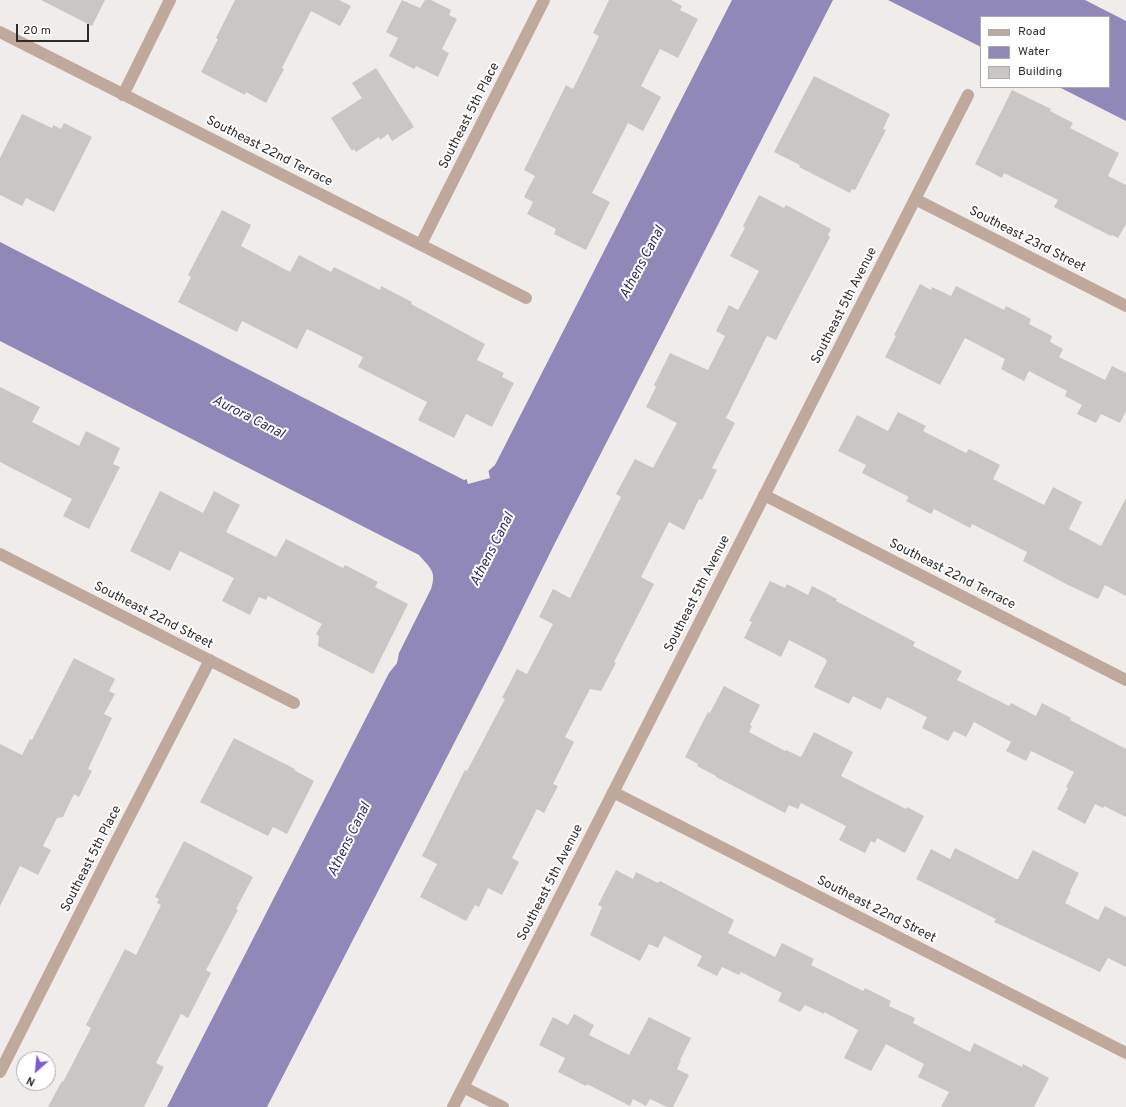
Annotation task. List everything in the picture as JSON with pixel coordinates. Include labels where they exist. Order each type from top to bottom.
[{"type":"street","points":[[123,95],[170,0]]},
{"type":"street","name":"Southeast 5th Place","points":[[421,244],[544,0]]},
{"type":"street","name":"Southeast 22nd Terrace","points":[[0,32],[526,298]]},
{"type":"street","name":"Southeast 5th Avenue","points":[[453,1107],[968,95]]},
{"type":"street","name":"Southeast 23rd Street","points":[[915,199],[1126,306]]},
{"type":"street","name":"Southeast 22nd Terrace","points":[[764,495],[1126,680]]},
{"type":"street","name":"Southeast 22nd Street","points":[[0,554],[294,703]]},
{"type":"street","name":"Southeast 5th Place","points":[[0,1072],[210,660]]},
{"type":"street","name":"Southeast 22nd Street","points":[[613,792],[1126,1053]]},
{"type":"street","points":[[463,1087],[503,1107]]},
{"type":"water","points":[[732,0],[833,0],[267,1107],[167,1107],[389,673],[397,663],[399,653],[431,589],[433,574],[419,555],[0,341],[0,242],[464,480],[486,473],[495,465]]},
{"type":"water","points":[[888,0],[1085,0],[1126,21],[1126,121],[1061,88],[1110,88],[1110,16],[980,16],[980,46]]},
{"type":"pier","points":[[488,469],[490,478],[468,484],[466,477],[485,472]]},
{"type":"building","points":[[41,0],[105,0],[92,26]]},
{"type":"building","points":[[235,0],[339,0],[351,6],[340,26],[311,11],[282,68],[284,69],[266,103],[246,92],[245,95],[201,72],[218,39],[216,38]]},
{"type":"building","points":[[402,0],[420,8],[425,0],[431,0],[451,10],[449,15],[457,19],[442,49],[449,53],[438,77],[416,66],[414,69],[389,56],[398,38],[386,32]]},
{"type":"building","points":[[609,0],[671,0],[682,6],[680,10],[698,19],[678,58],[660,49],[641,86],[661,97],[643,131],[628,123],[592,193],[610,202],[586,250],[554,234],[556,229],[527,214],[533,202],[524,197],[535,176],[524,170],[566,85],[573,89],[599,36],[593,33]]},
{"type":"building","points":[[376,68],[414,127],[392,141],[388,134],[380,140],[379,137],[356,152],[354,149],[352,151],[331,118],[362,98],[352,83]]},
{"type":"building","points":[[814,76],[890,114],[883,129],[886,130],[855,190],[852,189],[850,193],[799,167],[800,165],[774,152]]},
{"type":"building","points":[[1012,90],[1051,109],[1050,111],[1073,123],[1070,128],[1119,153],[1108,176],[1126,185],[1126,224],[1118,238],[1112,235],[1111,236],[1054,207],[1058,200],[1004,173],[1002,178],[975,164]]},
{"type":"building","points":[[22,114],[52,128],[53,125],[61,129],[64,123],[92,137],[54,212],[26,198],[22,206],[0,195],[0,158]]},
{"type":"building","points":[[759,195],[784,208],[786,205],[831,229],[828,235],[830,237],[776,340],[767,336],[726,418],[735,423],[712,468],[717,470],[702,500],[699,499],[684,530],[669,522],[641,577],[654,584],[614,662],[616,663],[601,691],[590,689],[565,737],[574,742],[553,784],[558,786],[544,813],[537,809],[512,858],[519,862],[502,895],[488,888],[479,907],[475,905],[466,921],[420,897],[437,864],[422,856],[465,770],[467,771],[505,699],[502,698],[517,669],[527,674],[553,624],[539,617],[553,589],[570,598],[621,497],[616,494],[635,459],[653,468],[677,423],[646,407],[656,387],[654,385],[670,353],[708,370],[725,336],[716,331],[729,305],[738,310],[759,271],[730,256],[745,228],[743,226]]},
{"type":"building","points":[[222,210],[251,225],[241,246],[290,272],[299,255],[331,272],[334,267],[380,290],[381,286],[485,344],[477,360],[504,373],[502,377],[514,383],[492,427],[466,414],[454,438],[418,420],[427,402],[358,367],[363,357],[307,329],[297,349],[242,321],[237,332],[178,302],[191,277],[188,275]]},
{"type":"building","points":[[920,284],[931,290],[932,287],[951,296],[956,286],[1004,310],[1006,306],[1031,319],[1029,324],[1052,336],[1050,342],[1063,349],[1059,357],[1105,380],[1112,366],[1126,373],[1126,411],[1120,423],[1101,414],[1096,423],[1077,414],[1082,405],[1065,396],[1067,391],[1029,371],[1024,381],[1001,369],[1005,359],[965,338],[940,385],[885,357],[896,336],[894,335]]},
{"type":"building","points":[[0,387],[40,407],[32,422],[79,446],[86,431],[120,448],[113,464],[120,467],[89,529],[63,516],[72,499],[0,462]]},
{"type":"building","points":[[898,412],[926,426],[923,431],[966,453],[969,449],[1000,465],[993,479],[1044,505],[1053,487],[1082,502],[1069,529],[1101,546],[1126,498],[1126,596],[1105,585],[1098,599],[1068,585],[1023,561],[1027,552],[972,524],[970,528],[934,509],[931,514],[906,501],[909,497],[862,473],[866,465],[838,451],[857,415],[888,431]]},
{"type":"building","points":[[160,491],[203,513],[214,491],[240,505],[226,532],[276,557],[286,539],[343,568],[345,565],[378,582],[375,587],[408,604],[373,674],[318,646],[319,636],[316,634],[322,624],[268,596],[266,600],[259,597],[250,615],[222,601],[234,578],[180,551],[170,571],[130,551]]},
{"type":"building","points":[[770,581],[785,588],[787,584],[808,595],[812,586],[837,599],[836,601],[915,642],[913,646],[962,671],[957,680],[1009,706],[1011,703],[1036,716],[1042,703],[1071,718],[1070,720],[1126,749],[1126,817],[1104,806],[1103,808],[1095,804],[1085,824],[1057,809],[1068,788],[1066,787],[1074,772],[1031,751],[1026,761],[1006,751],[1011,742],[974,722],[966,737],[954,731],[948,741],[922,728],[927,717],[887,697],[881,710],[853,696],[849,704],[814,687],[827,661],[825,660],[826,659],[789,640],[781,657],[744,638],[752,622],[749,621]]},
{"type":"building","points":[[74,658],[115,679],[109,691],[115,694],[104,714],[112,718],[88,769],[92,771],[79,797],[74,794],[63,817],[57,818],[43,846],[51,850],[38,875],[20,866],[0,906],[0,744],[22,755],[30,739],[32,740]]},
{"type":"building","points":[[724,686],[760,705],[750,725],[752,726],[749,732],[785,751],[786,750],[801,757],[814,732],[853,752],[841,776],[906,809],[907,807],[924,816],[905,853],[877,838],[875,843],[871,841],[865,853],[839,840],[846,826],[801,803],[798,809],[789,805],[785,813],[716,777],[685,757],[708,712],[710,713]]},
{"type":"building","points":[[234,738],[295,769],[294,770],[314,781],[287,834],[273,827],[268,836],[200,802]]},
{"type":"building","points":[[184,841],[253,877],[236,909],[238,910],[206,970],[211,973],[188,1018],[181,1014],[156,1063],[164,1067],[144,1107],[48,1107],[62,1081],[63,1082],[91,1028],[86,1025],[125,949],[136,955],[161,905],[157,903],[159,899],[155,897]]},
{"type":"building","points":[[955,848],[1016,879],[1018,879],[1033,850],[1079,873],[1065,903],[1098,920],[1105,906],[1126,917],[1126,967],[1108,958],[1100,972],[994,922],[996,919],[916,879],[931,849],[950,859]]},
{"type":"building","points":[[616,870],[633,879],[636,872],[658,883],[660,881],[734,920],[728,933],[775,957],[782,943],[814,959],[811,965],[863,991],[865,988],[891,1001],[889,1006],[915,1018],[913,1023],[970,1052],[974,1043],[1022,1067],[1023,1064],[1049,1078],[1034,1107],[941,1107],[949,1092],[918,1077],[924,1064],[886,1044],[871,1071],[844,1058],[858,1030],[824,1012],[824,1014],[805,1005],[800,1012],[778,1001],[782,993],[741,972],[739,975],[722,967],[717,976],[697,966],[702,956],[664,936],[658,948],[649,944],[640,961],[590,935],[602,907],[598,905]]},
{"type":"building","points":[[574,1014],[594,1025],[589,1035],[629,1055],[649,1017],[691,1038],[677,1069],[689,1075],[673,1107],[667,1107],[650,1099],[646,1106],[633,1099],[630,1106],[587,1084],[586,1086],[558,1072],[565,1058],[539,1045],[553,1017],[568,1025]]},
{"type":"water label","name":"Athens Canal","points":[[643,263]]},
{"type":"water label","name":"Aurora Canal","points":[[248,418]]},
{"type":"water label","name":"Athens Canal","points":[[493,550]]},
{"type":"water label","name":"Athens Canal","points":[[350,840]]}]
